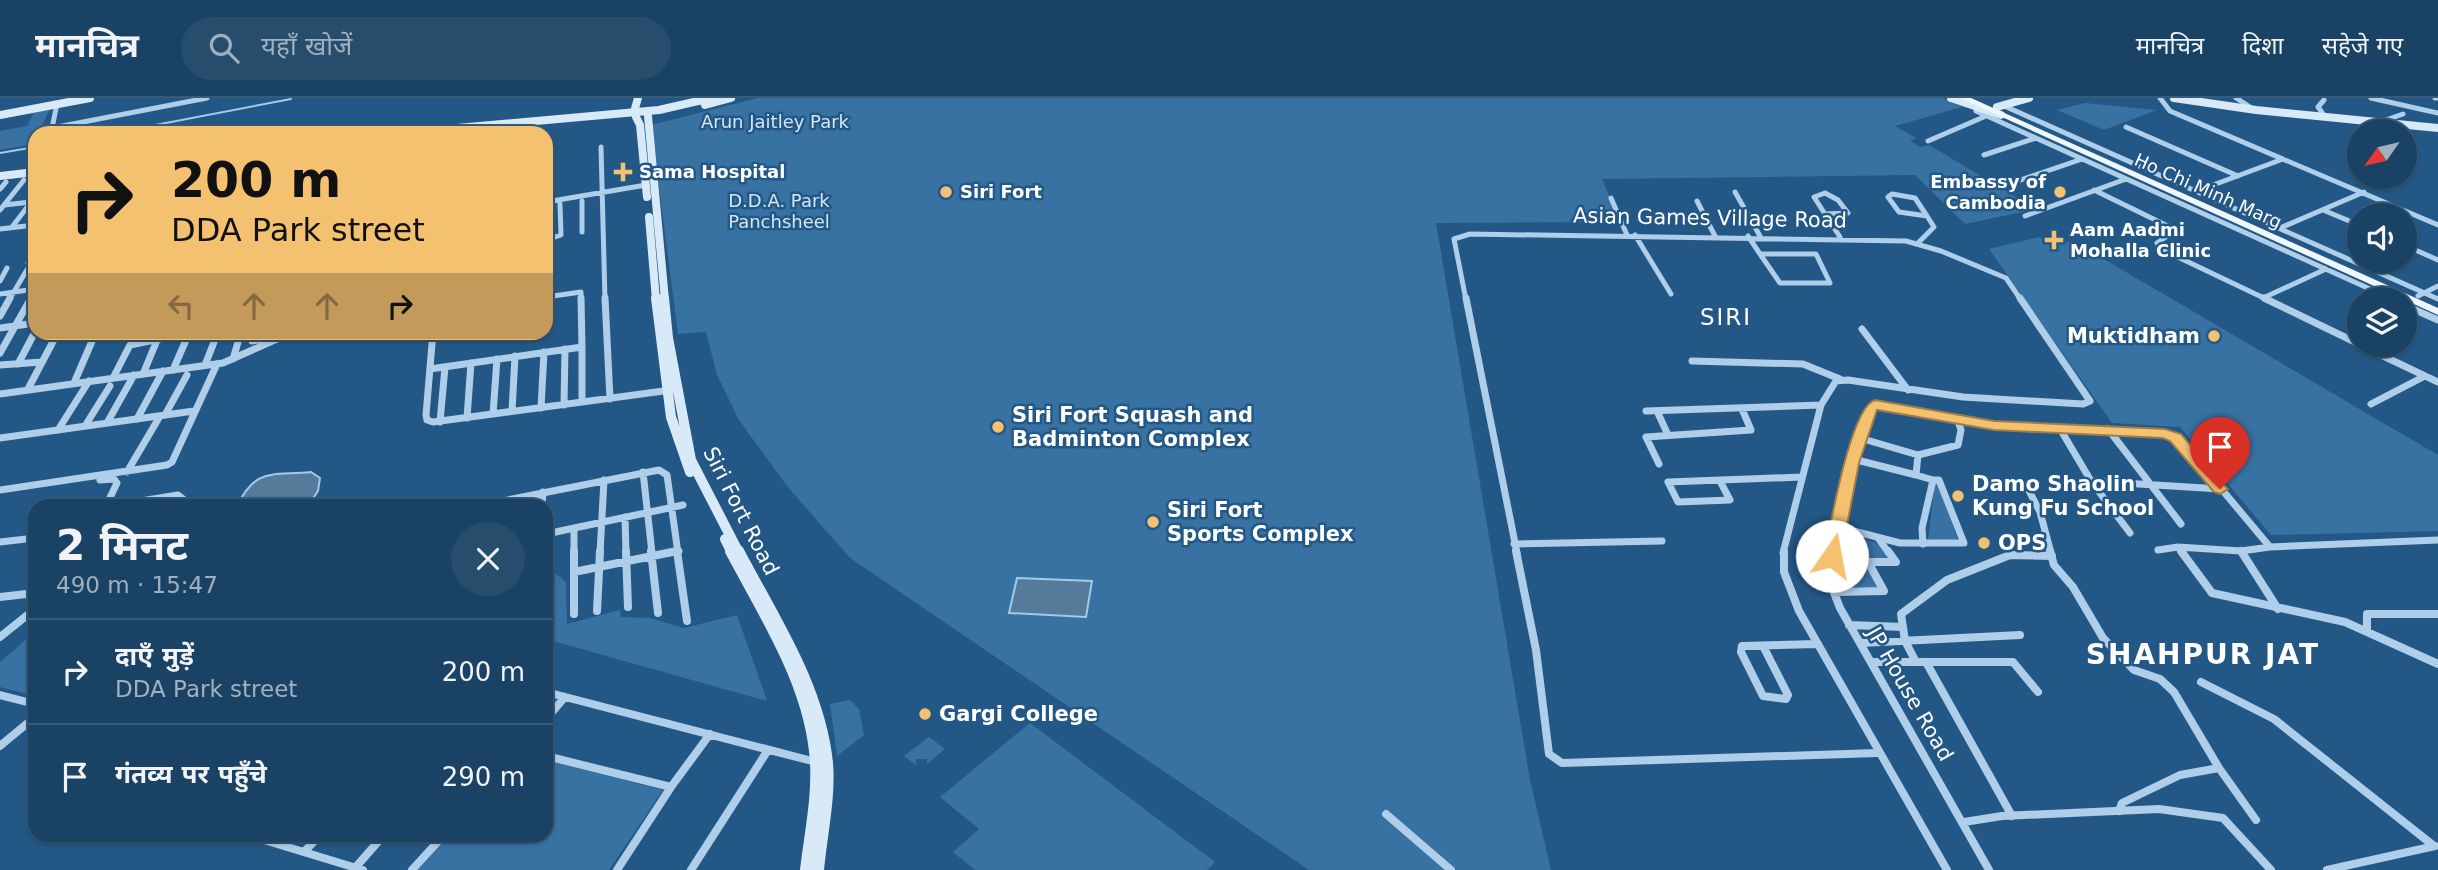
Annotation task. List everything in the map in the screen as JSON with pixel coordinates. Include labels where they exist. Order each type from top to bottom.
[{"type":"main road","name":"Ho Chi Minh Marg","points":[[1964,98],[2001,104],[2438,312]]},
{"type":"main road","name":"Ho Chi Minh Marg","points":[[1977,98],[2001,104],[2421,294],[2438,305]]},
{"type":"street","points":[[0,115],[90,98]]},
{"type":"street","points":[[62,126],[206,98]]},
{"type":"street","points":[[638,98],[641,114]]},
{"type":"street","points":[[641,114],[648,98]]},
{"type":"street","points":[[695,105],[710,98]]},
{"type":"street","points":[[542,126],[641,114],[731,98]]},
{"type":"street","points":[[1951,98],[2001,104],[2421,294],[2438,299]]},
{"type":"street","points":[[2001,104],[2027,98]]},
{"type":"street","points":[[2160,98],[2170,111],[2438,225]]},
{"type":"street","points":[[2174,98],[2438,127]]},
{"type":"street","points":[[2191,98],[2228,105],[2376,119]]},
{"type":"street","points":[[2236,98],[2250,107]]},
{"type":"street","points":[[2371,98],[2438,113]]},
{"type":"street","points":[[2323,114],[2318,107],[2324,100]]},
{"type":"street","points":[[52,126],[57,104]]},
{"type":"street","points":[[1976,111],[2366,287]]},
{"type":"street","points":[[489,126],[641,114]]},
{"type":"street","name":"Siri Fort Road","points":[[641,114],[646,185],[682,458],[791,671],[809,718],[816,762],[806,870]]},
{"type":"street","name":"Siri Fort Road","points":[[641,114],[671,390],[691,460],[802,674],[820,721],[827,766],[818,870]]},
{"type":"street","points":[[2389,119],[2403,114]]},
{"type":"street","points":[[1928,141],[1986,116]]},
{"type":"street","points":[[2417,124],[2438,127]]},
{"type":"street","points":[[2126,127],[2238,176]]},
{"type":"street","points":[[1984,156],[2036,137]]},
{"type":"street","points":[[601,147],[600,193],[610,399]]},
{"type":"street","points":[[2007,185],[2083,159]]},
{"type":"street","points":[[2196,191],[2283,159]]},
{"type":"street","points":[[1,182],[28,170]]},
{"type":"street","points":[[1,182],[14,174],[28,173]]},
{"type":"street","points":[[2025,215],[2126,178]]},
{"type":"street","points":[[2,207],[24,180]]},
{"type":"street","points":[[1,182],[28,180]]},
{"type":"street","points":[[553,201],[646,185]]},
{"type":"street","points":[[2094,190],[2176,230],[2157,243],[2163,250],[2347,338]]},
{"type":"street","points":[[1735,192],[1760,236]]},
{"type":"street","points":[[2280,228],[2364,192]]},
{"type":"street","points":[[1825,214],[1848,213],[1837,198],[1829,193],[1814,197],[1825,214],[1840,237]]},
{"type":"street","points":[[1917,244],[1934,227],[1927,216],[1915,198],[1908,194],[1892,194],[1888,197],[1895,212],[1902,216],[1927,216]]},
{"type":"street","points":[[1611,198],[1631,235],[1671,294]]},
{"type":"street","points":[[2,207],[28,201]]},
{"type":"street","points":[[582,201],[582,232]]},
{"type":"street","points":[[1697,201],[1715,236]]},
{"type":"street","points":[[553,238],[561,236],[560,204]]},
{"type":"street","points":[[12,227],[28,207]]},
{"type":"street","points":[[2323,209],[2347,220]]},
{"type":"street","points":[[0,229],[28,226]]},
{"type":"street","name":"Asian Games Village Road","points":[[1692,361],[1803,364],[1841,379],[1963,397],[2083,404],[2091,398],[2006,278],[1917,244],[1840,237],[1760,236],[1470,234],[1454,239],[1536,650],[1546,749],[1554,759],[1562,762],[1877,753]]},
{"type":"street","points":[[1748,236],[1760,254],[1780,283],[1830,283],[1816,254],[1760,254]]},
{"type":"street","points":[[2417,251],[2438,260]]},
{"type":"street","points":[[0,316],[28,265]]},
{"type":"street","points":[[0,281],[7,268]]},
{"type":"street","points":[[2263,298],[2326,269]]},
{"type":"street","points":[[2421,294],[2438,286]]},
{"type":"street","points":[[0,294],[28,291]]},
{"type":"street","points":[[553,296],[581,292],[582,402]]},
{"type":"street","points":[[0,353],[28,303]]},
{"type":"street","points":[[2417,311],[2438,320]]},
{"type":"street","points":[[0,328],[28,324]]},
{"type":"street","points":[[1862,329],[1908,390]]},
{"type":"street","points":[[18,364],[31,340]]},
{"type":"street","points":[[28,389],[54,340]]},
{"type":"street","points":[[74,383],[93,340]]},
{"type":"street","points":[[113,378],[127,348],[148,340]]},
{"type":"street","points":[[107,423],[158,340]]},
{"type":"street","points":[[173,369],[188,340]]},
{"type":"street","points":[[205,365],[215,340]]},
{"type":"street","points":[[233,359],[239,340]]},
{"type":"street","points":[[0,394],[217,363],[233,359],[268,340]]},
{"type":"street","points":[[432,340],[427,420],[440,422],[671,390]]},
{"type":"street","points":[[430,369],[582,346]]},
{"type":"street","points":[[564,405],[565,349]]},
{"type":"street","points":[[541,408],[544,352]]},
{"type":"street","points":[[512,411],[516,356]]},
{"type":"street","points":[[2386,357],[2438,382]]},
{"type":"street","points":[[493,414],[497,359]]},
{"type":"street","points":[[0,365],[42,362]]},
{"type":"street","points":[[0,492],[158,468],[172,462],[217,363]]},
{"type":"street","points":[[467,418],[471,363]]},
{"type":"street","points":[[440,422],[445,367]]},
{"type":"street","points":[[137,419],[163,371]]},
{"type":"street","points":[[127,472],[187,375]]},
{"type":"street","points":[[2371,404],[2425,376]]},
{"type":"street","points":[[1841,379],[1832,384],[1821,405],[1782,559],[1784,572],[1799,611],[1877,753],[1947,870]]},
{"type":"street","points":[[58,430],[89,381]]},
{"type":"street","points":[[85,426],[110,386]]},
{"type":"street","points":[[1646,411],[1821,405]]},
{"type":"street","name":"JP House Road","points":[[1958,421],[1879,405],[1870,408],[1853,459],[1832,556],[1834,592],[1849,625],[1964,822],[1989,870]]},
{"type":"street","points":[[1659,464],[1646,437],[1751,430],[1742,409]]},
{"type":"street","points":[[0,439],[194,411]]},
{"type":"street","points":[[1657,411],[1668,435]]},
{"type":"street","points":[[1860,438],[1919,455],[1958,445],[1961,430],[1958,421],[2165,433],[2175,437],[2270,547]]},
{"type":"street","points":[[2059,427],[2091,481],[2130,533]]},
{"type":"street","points":[[2108,429],[2148,485],[2157,490],[2181,524]]},
{"type":"street","points":[[1916,475],[1919,455]]},
{"type":"street","points":[[1838,527],[1900,543],[1964,543],[1939,480],[1853,459]]},
{"type":"street","points":[[512,499],[643,472],[659,470],[667,475],[687,621]]},
{"type":"street","points":[[643,472],[658,613]]},
{"type":"street","points":[[1720,481],[1730,500],[1678,502],[1668,482],[1802,477]]},
{"type":"street","points":[[0,492],[114,479],[117,487],[111,499]]},
{"type":"street","points":[[597,611],[604,480]]},
{"type":"street","points":[[1923,544],[1922,528],[1933,480]]},
{"type":"street","points":[[2091,481],[2220,489]]},
{"type":"street","points":[[2026,485],[2040,512],[2054,565],[2073,587],[2103,638],[2133,670],[2160,680],[2174,692],[2220,768],[2256,820]]},
{"type":"street","points":[[542,499],[543,492]]},
{"type":"street","points":[[163,499],[177,495],[186,499]]},
{"type":"street","points":[[553,532],[683,505]]},
{"type":"street","points":[[625,517],[628,607]]},
{"type":"street","points":[[574,528],[574,614]]},
{"type":"street","points":[[1834,592],[1884,591],[1868,562],[1896,562],[1877,537]]},
{"type":"street","points":[[0,542],[28,539]]},
{"type":"street","points":[[2158,550],[2178,547],[2241,551],[2270,547],[2438,540]]},
{"type":"street","points":[[1514,544],[1662,541]]},
{"type":"street","points":[[2178,547],[2212,593],[2345,622],[2438,664]]},
{"type":"street","points":[[574,572],[679,551]]},
{"type":"street","points":[[2241,551],[2278,609]]},
{"type":"street","points":[[1916,662],[1905,641],[1901,614],[1947,580],[2010,555],[2052,556]]},
{"type":"street","points":[[0,597],[28,594]]},
{"type":"street","points":[[2367,632],[2367,614],[2438,614]]},
{"type":"street","points":[[0,637],[28,615]]},
{"type":"street","points":[[1849,625],[1903,627]]},
{"type":"street","points":[[1861,643],[2020,635]]},
{"type":"street","points":[[1763,646],[1788,695],[1786,699],[1763,696],[1741,652],[1742,646],[1818,644]]},
{"type":"street","points":[[1872,662],[2013,662],[2038,692]]},
{"type":"street","points":[[1926,662],[2012,816]]},
{"type":"street","points":[[2201,682],[2274,719],[2436,846]]},
{"type":"street","points":[[553,694],[816,762]]},
{"type":"street","points":[[1,696],[28,702]]},
{"type":"street","points":[[553,711],[565,697]]},
{"type":"street","points":[[0,746],[28,723]]},
{"type":"street","points":[[617,870],[671,787],[710,734]]},
{"type":"street","points":[[691,870],[768,750]]},
{"type":"street","points":[[553,758],[671,787]]},
{"type":"street","points":[[2119,811],[2122,803],[2180,775],[2220,768]]},
{"type":"street","points":[[1964,822],[2012,816],[2159,809],[2222,818],[2271,870]]},
{"type":"street","points":[[1386,814],[1451,870]]},
{"type":"street","points":[[271,842],[359,869],[379,842]]},
{"type":"street","points":[[304,852],[313,842]]},
{"type":"street","points":[[412,870],[438,842]]},
{"type":"street","points":[[2327,870],[2436,846]]},
{"type":"green space","name":"Siri Fort Sports Complex","points":[[758,98],[1943,98],[1962,107],[1895,126],[1916,138],[1910,141],[1921,147],[1929,145],[2036,209],[1965,224],[1915,175],[1602,179],[1620,222],[1436,223],[1530,780],[1551,870],[1309,870],[850,558],[787,486],[739,420],[717,375],[706,332],[678,334],[651,125]]},
{"type":"green space","points":[[2085,103],[2157,110],[2104,130],[2057,110]]},
{"type":"green space","points":[[50,109],[42,126],[28,126],[28,145],[0,150],[0,131],[27,126],[34,112]]},
{"type":"green space","points":[[2039,237],[2055,245],[2073,241],[2438,455],[2438,531],[2271,535],[2180,427],[2112,423],[1989,249]]},
{"type":"green space","points":[[1935,482],[1938,484],[1958,540],[1928,541]]},
{"type":"green space","points":[[1843,531],[1881,545],[1891,560],[1863,559],[1881,590],[1841,590]]},
{"type":"green space","points":[[553,575],[566,582],[567,624],[620,610],[621,617],[650,618],[684,628],[737,615],[767,701],[553,641]]},
{"type":"green space","points":[[28,638],[28,694],[0,687],[0,662]]},
{"type":"green space","points":[[850,700],[859,709],[864,735],[837,756],[830,704]]},
{"type":"green space","points":[[1030,723],[1215,862],[1207,870],[975,870],[953,852],[979,829],[940,797]]},
{"type":"green space","points":[[929,737],[945,749],[927,764],[927,759],[916,759],[916,765],[904,756]]},
{"type":"green space","points":[[553,762],[663,790],[609,870],[418,870],[444,842],[553,842]]},
{"type":"shaded area","points":[[311,472],[320,478],[318,491],[313,499],[241,499],[258,479],[275,474]]},
{"type":"shaded area","points":[[1017,578],[1092,581],[1086,617],[1009,613]]},
{"type":"waterway","points":[[150,126],[291,99]]},
{"type":"waterway","points":[[0,153],[28,148]]},
{"type":"place","name":"Sama Hospital","points":[[623,172]]},
{"type":"place","name":"Siri Fort","points":[[946,192]]},
{"type":"place","name":"Embassy of Cambodia","points":[[2060,192]]},
{"type":"place","name":"Aam Aadmi Mohalla Clinic","points":[[2054,240]]},
{"type":"place","name":"Muktidham","points":[[2214,336]]},
{"type":"place","name":"Siri Fort Squash and Badminton Complex","points":[[998,427]]},
{"type":"place","name":"Damo Shaolin Kung Fu School","points":[[1958,496]]},
{"type":"place","name":"Siri Fort Sports Complex","points":[[1153,522]]},
{"type":"place","name":"OPS","points":[[1984,543]]},
{"type":"place","name":"Gargi College","points":[[925,714]]},
{"type":"district","name":"SIRI","points":[[1726,317]]},
{"type":"district","name":"SHAHPUR JAT","points":[[2203,654]]},
{"type":"route","points":[[1832,556],[1848,475],[1870,408],[1875,405],[1994,426],[2165,433],[2175,437],[2220,489]]},
{"type":"park label","name":"Arun Jaitley Park","points":[[775,122]]},
{"type":"park label","name":"D.D.A. Park Panchsheel","points":[[779,211]]}]
